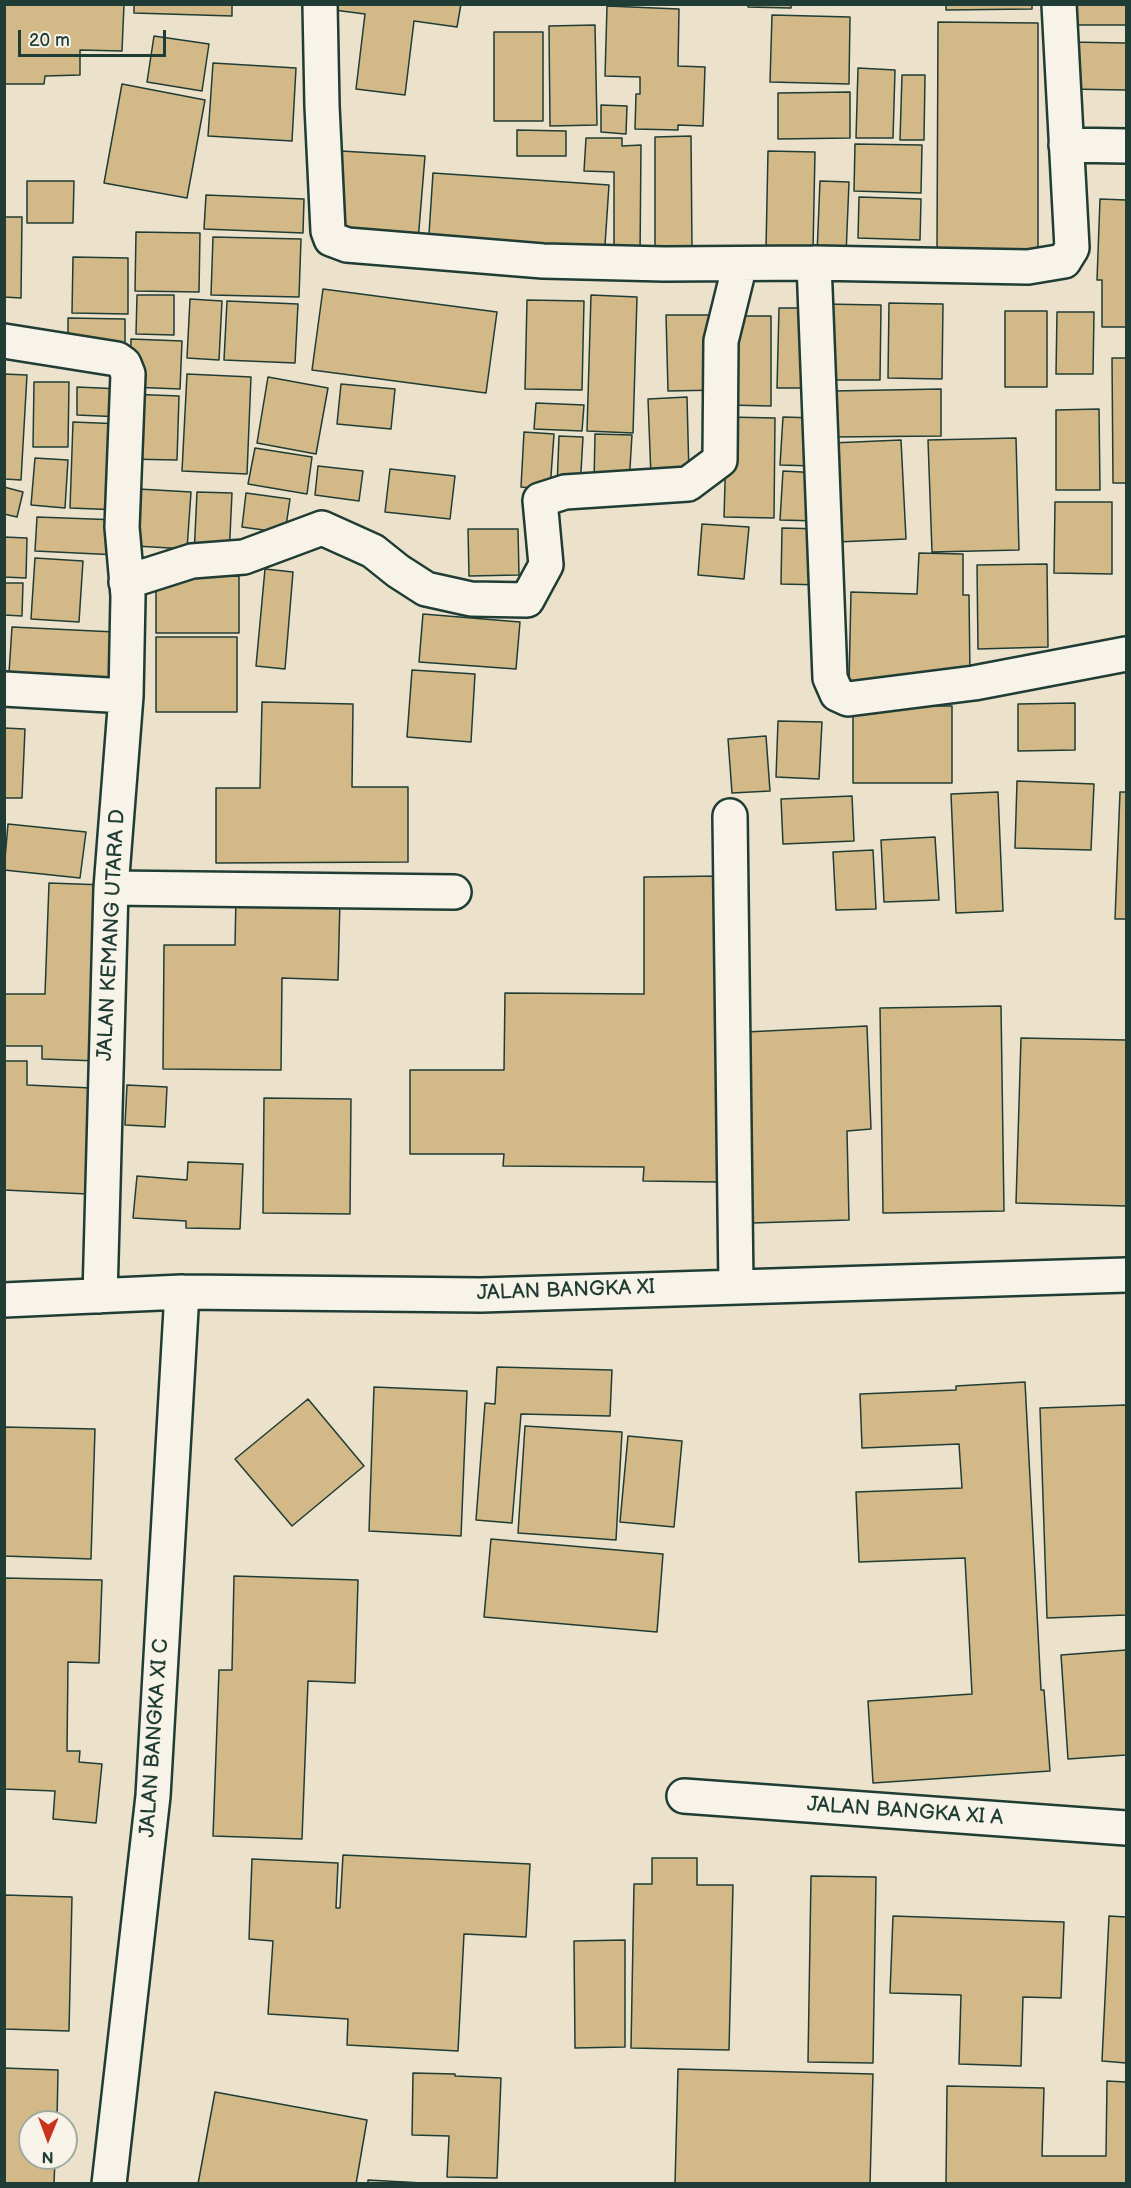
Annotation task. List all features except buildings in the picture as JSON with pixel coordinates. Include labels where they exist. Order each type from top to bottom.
[{"type":"street","points":[[320,4],[328,231],[331,239],[346,245],[543,261],[1028,267],[1064,261],[1072,248],[1059,4]]},
{"type":"street","points":[[1066,145],[1126,146]]},
{"type":"street","points":[[814,263],[830,678],[837,694],[848,699],[974,683],[1126,654]]},
{"type":"street","points":[[126,582],[192,561],[244,557],[322,528],[373,551],[426,589],[471,599],[526,600],[546,565],[540,500],[565,492],[688,484],[720,460],[721,341],[740,264]]},
{"type":"street","name":"JALAN KEMANG UTARA D","points":[[4,341],[117,359],[124,364],[128,374],[122,527],[126,582],[126,696],[111,888],[100,1296]]},
{"type":"street","points":[[4,689],[126,696]]},
{"type":"street","points":[[730,816],[736,1286]]},
{"type":"street","points":[[111,888],[454,892]]},
{"type":"street","name":"JALAN BANGKA XI","points":[[4,1300],[182,1292],[481,1295],[1126,1275]]},
{"type":"street","name":"JALAN BANGKA XI C","points":[[109,2184],[153,1796],[182,1292]]},
{"type":"street","name":"JALAN BANGKA XI A","points":[[684,1796],[1126,1828]]}]
